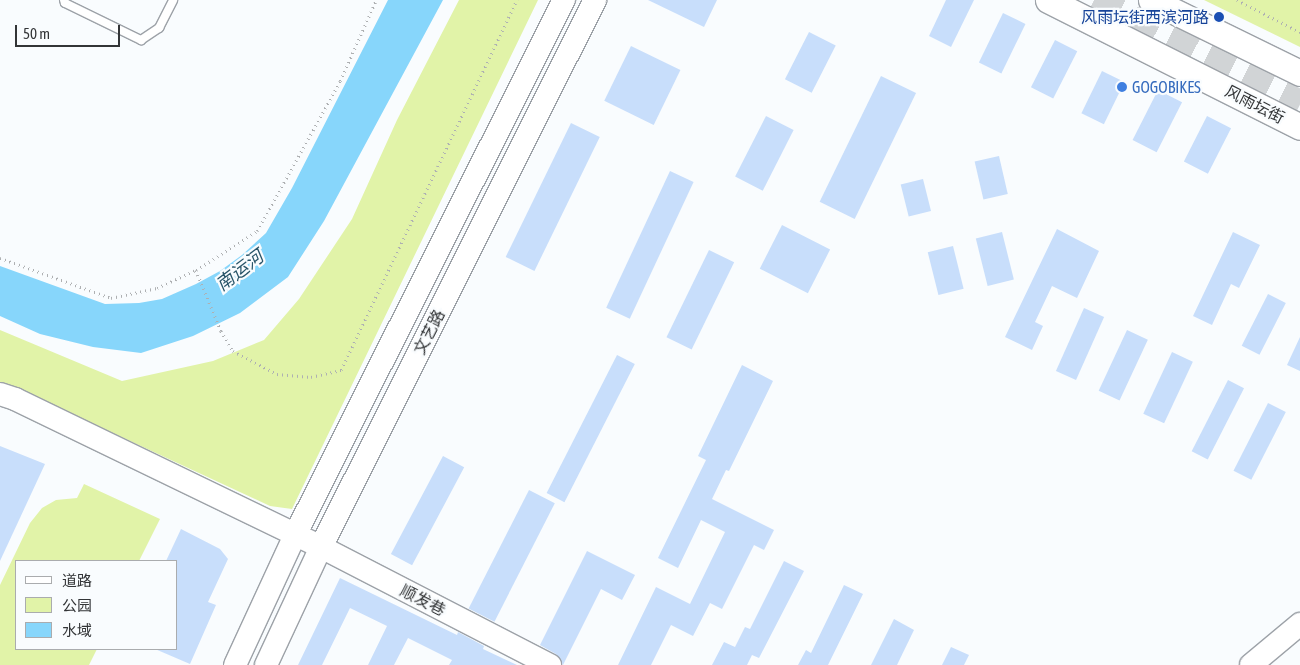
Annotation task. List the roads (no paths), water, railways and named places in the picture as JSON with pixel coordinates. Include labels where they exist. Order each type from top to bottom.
[{"type":"main road","name":"文艺路","points":[[235,665],[295,535],[564,0]]},
{"type":"main road","name":"文艺路","points":[[266,665],[321,547],[595,0]]},
{"type":"main road","name":"风雨坛街","points":[[1048,0],[1300,127]]},
{"type":"main road","points":[[1151,0],[1300,73]]},
{"type":"main road","name":"顺发巷","points":[[0,394],[15,399],[321,547],[550,665]]},
{"type":"main road","points":[[1251,665],[1300,624]]},
{"type":"lane","points":[[64,0],[65,3],[141,40],[159,28],[173,0]]},
{"type":"water","name":"南运河","points":[[388,0],[443,0],[324,221],[288,277],[240,313],[193,336],[141,353],[93,347],[40,334],[0,316],[0,266],[105,304],[139,303],[162,299],[196,284],[220,271],[242,255],[266,233],[292,188]]},
{"type":"tunnel","points":[[1094,0],[1300,104]]},
{"type":"place","name":"风雨坛街西滨河路","points":[[1219,17]]},
{"type":"place","name":"GOGOBIKES","points":[[1122,87]]}]
